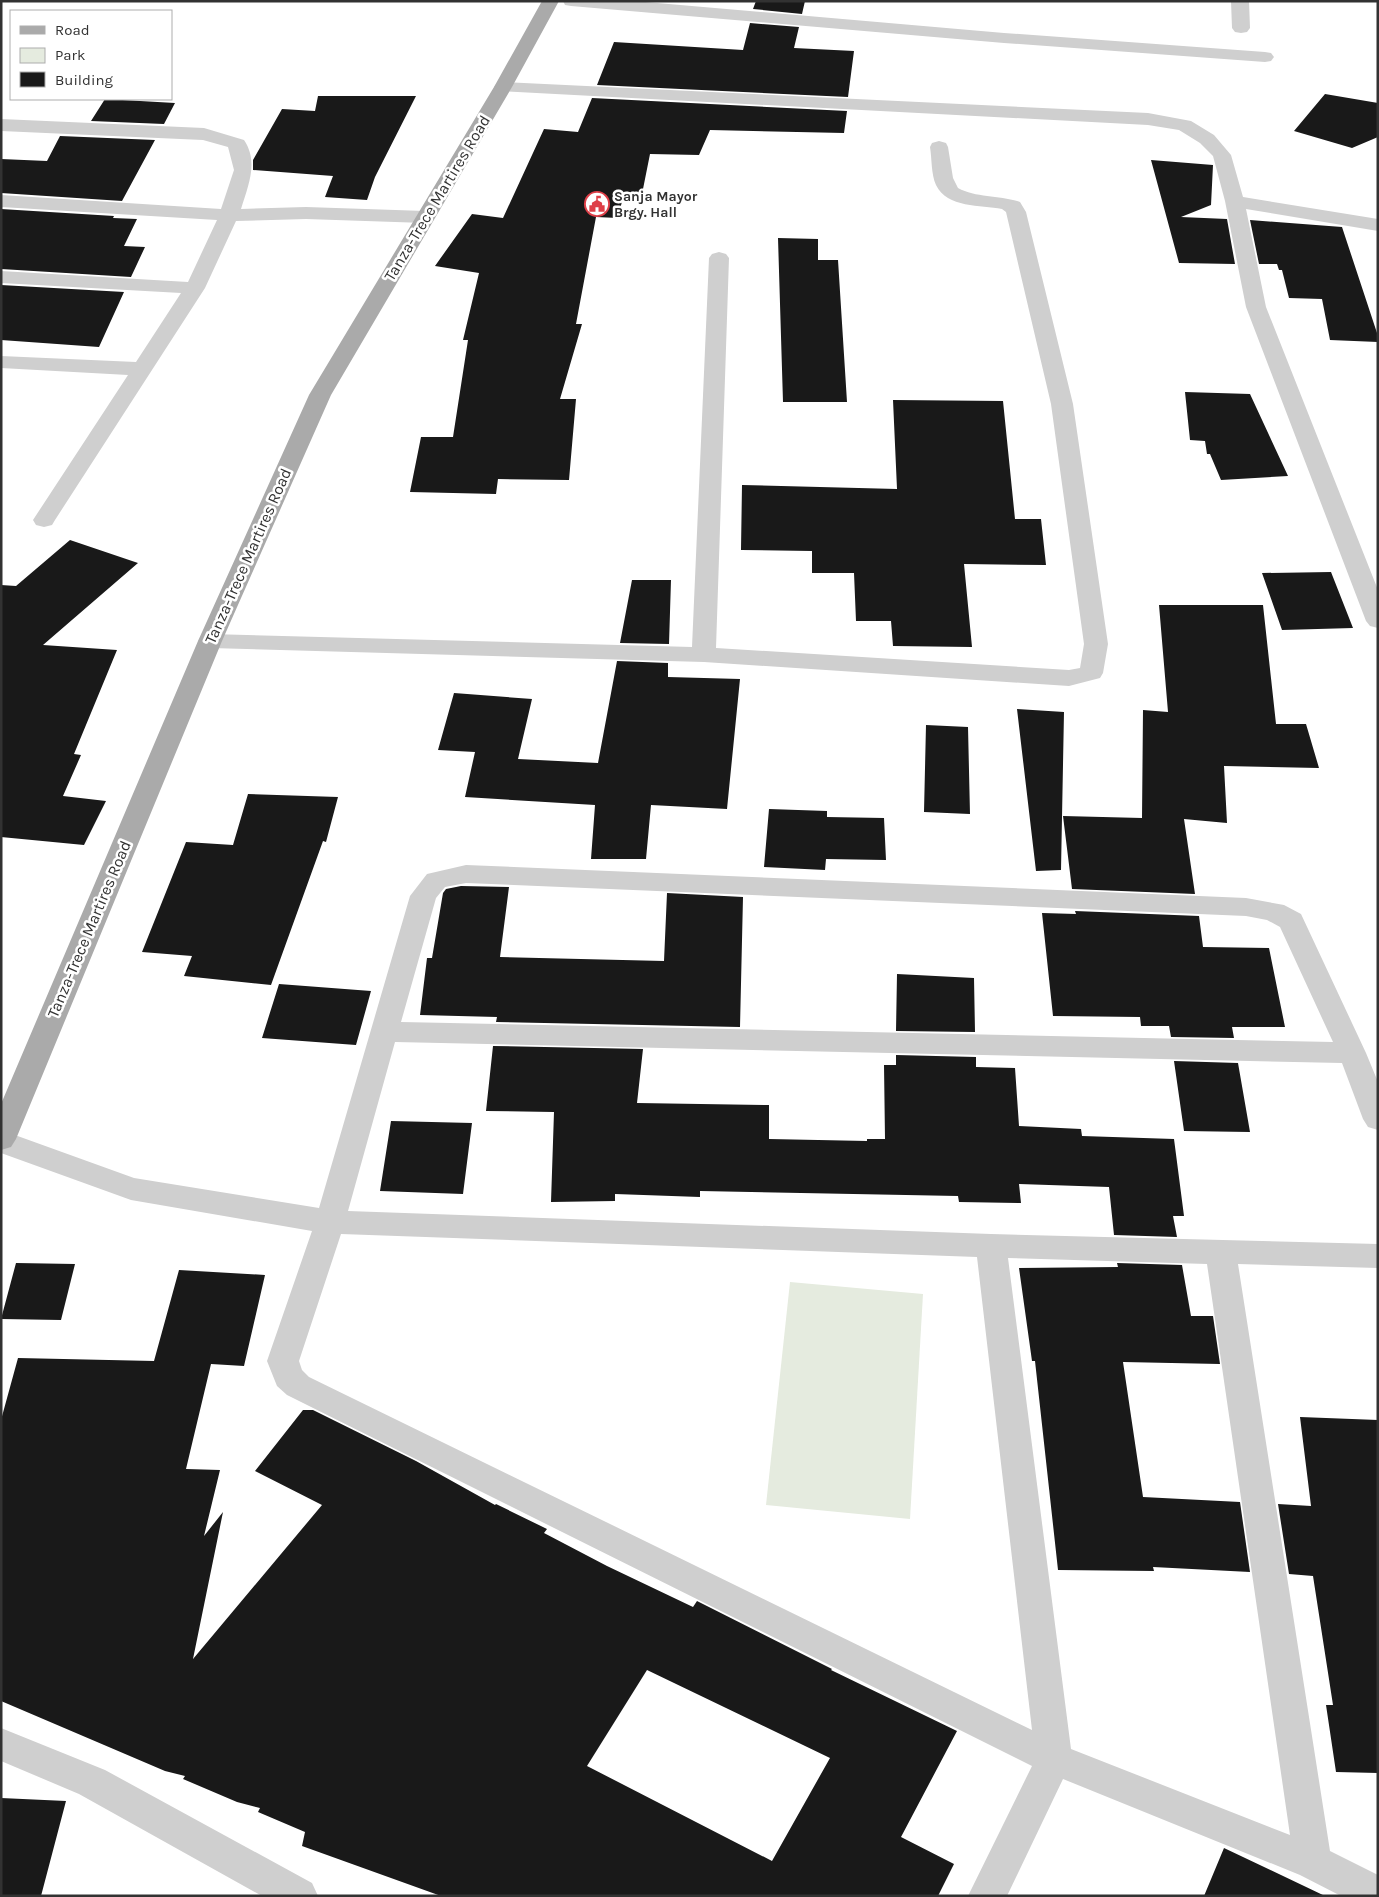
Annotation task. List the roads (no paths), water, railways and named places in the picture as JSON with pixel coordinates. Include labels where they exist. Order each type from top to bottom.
[{"type":"main road","name":"Tanza-Trece Martires Road","points":[[1,1140],[210,641],[320,395],[503,87],[550,1]]},
{"type":"street","points":[[571,1],[1004,38],[1265,57]]},
{"type":"street","points":[[1240,1],[1240,28]]},
{"type":"street","points":[[503,87],[1148,119],[1184,125],[1207,139],[1222,155],[1235,201],[1256,307],[1378,619]]},
{"type":"street","points":[[1,125],[204,134],[237,144],[243,170],[229,215],[195,288],[44,520]]},
{"type":"street","points":[[210,641],[704,654],[1069,678],[1091,673],[1096,644],[1062,404],[1016,212],[1013,206],[1004,202],[968,199],[954,194],[946,186],[939,147]]},
{"type":"street","points":[[1,201],[229,215],[268,215],[297,225],[422,223]]},
{"type":"street","points":[[1235,201],[1378,225]]},
{"type":"street","points":[[704,654],[719,258]]},
{"type":"street","points":[[1,277],[195,288]]},
{"type":"street","points":[[1,362],[142,369]]},
{"type":"street","points":[[1378,1119],[1352,1053],[1291,922],[1274,912],[1246,907],[466,874],[436,880],[423,896],[330,1222],[283,1362],[288,1377],[298,1386],[1054,1759],[1313,1862],[1378,1895]]},
{"type":"street","points":[[385,1032],[1352,1053]]},
{"type":"street","points":[[1,1140],[131,1189],[330,1222],[991,1246],[1378,1256]]},
{"type":"street","points":[[987,1896],[1054,1759],[991,1246]]},
{"type":"street","points":[[1221,1251],[1313,1862]]},
{"type":"street","points":[[1,1744],[92,1782],[264,1886],[299,1896]]},
{"type":"place","name":"Sanja Mayor Brgy. Hall","points":[[597,204]]}]
